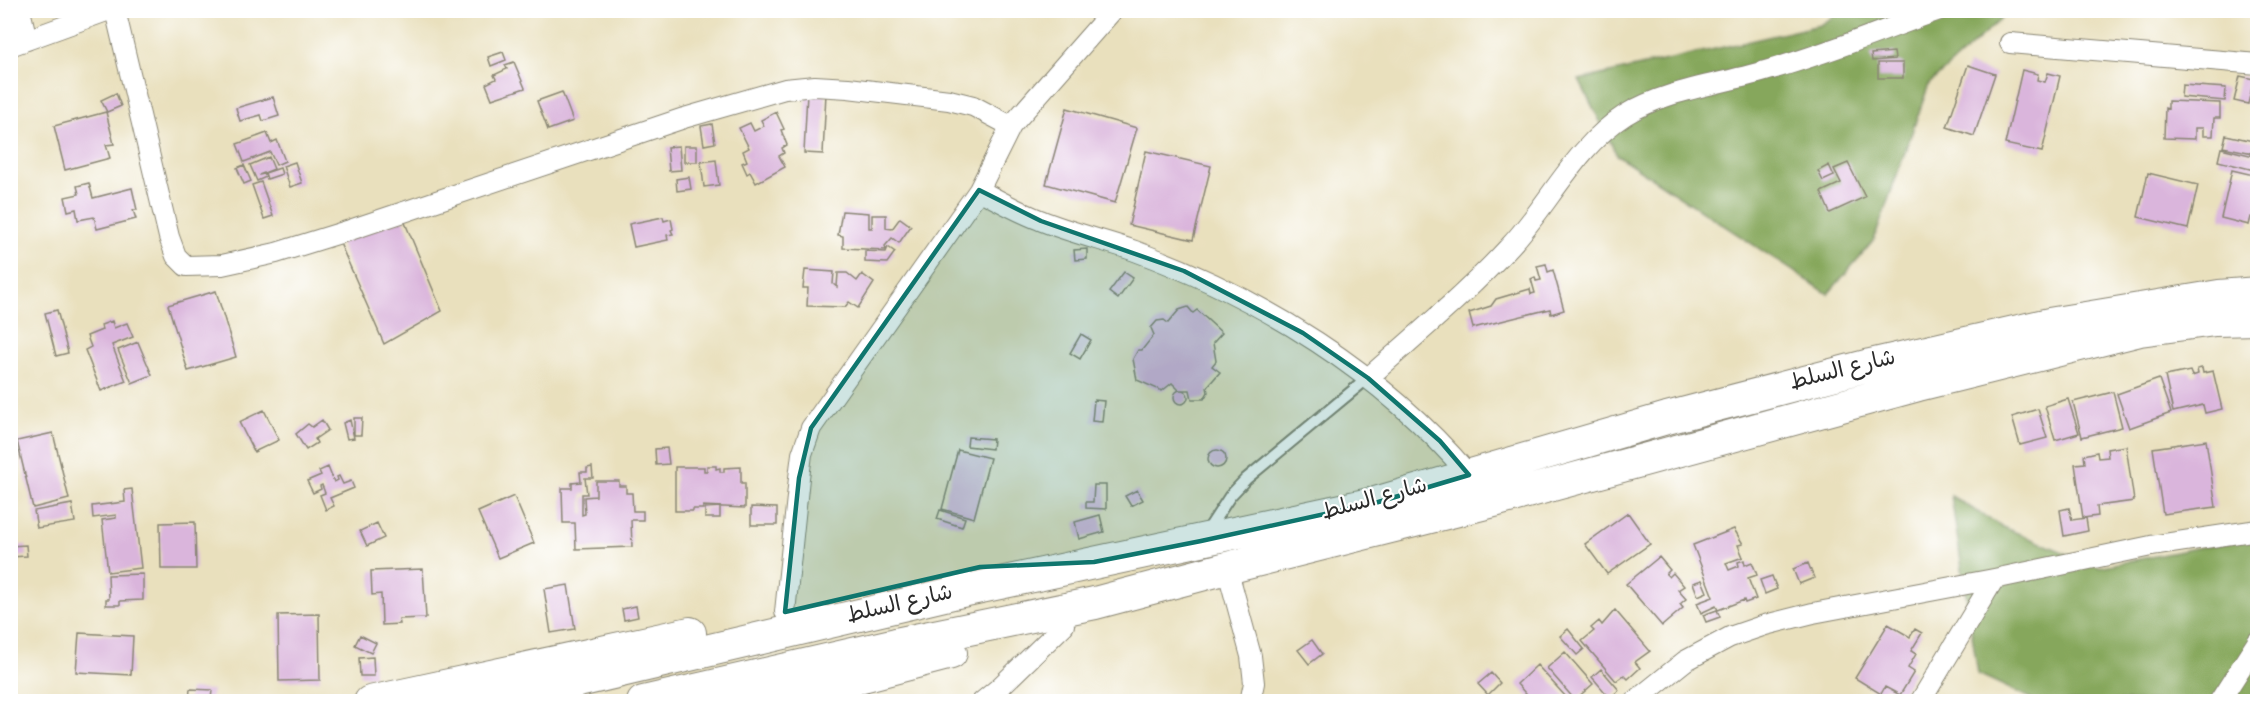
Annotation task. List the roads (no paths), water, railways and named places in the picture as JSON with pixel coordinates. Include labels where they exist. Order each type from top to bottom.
[{"type":"main road","name":"شارع السلط","points":[[776,625],[980,567],[1094,562],[1375,503],[1667,418],[1870,365],[2038,326],[2209,298],[2258,293]]},
{"type":"main road","name":"شارع السلط","points":[[643,702],[896,644],[1095,603],[1494,501],[1918,385],[2140,330],[2181,324],[2258,319]]},
{"type":"main road","points":[[745,702],[820,687],[1152,603],[1173,595],[1214,571]]},
{"type":"main road","points":[[370,702],[776,625]]},
{"type":"main road","points":[[489,702],[776,625]]},
{"type":"street","points":[[20,10],[19,43],[109,10]]},
{"type":"street","points":[[115,10],[169,237],[176,256],[186,266],[222,265],[276,253],[684,118],[785,89],[815,86],[848,88],[949,100],[973,106],[1011,126]]},
{"type":"street","points":[[776,625],[800,470],[811,428],[979,190],[1011,126],[1113,10]]},
{"type":"street","points":[[1368,378],[1473,284],[1535,217],[1589,146],[1625,116],[1676,93],[1774,69],[1939,10]]},
{"type":"street","points":[[2010,43],[2258,64]]},
{"type":"street","points":[[979,190],[1041,221],[1134,251],[1228,292],[1304,333],[1368,378],[1440,441],[1469,475]]},
{"type":"street","points":[[1634,702],[1685,661],[1710,646],[1738,634],[1813,613],[1994,579],[2151,546],[2258,530]]},
{"type":"street","points":[[1214,571],[1251,656],[1254,682],[1250,702]]},
{"type":"street","points":[[1920,702],[1994,579]]},
{"type":"street","points":[[982,702],[1064,625]]},
{"type":"street","points":[[2219,702],[2258,641]]},
{"type":"lane","points":[[1201,541],[1230,496],[1246,479],[1368,378]]}]
